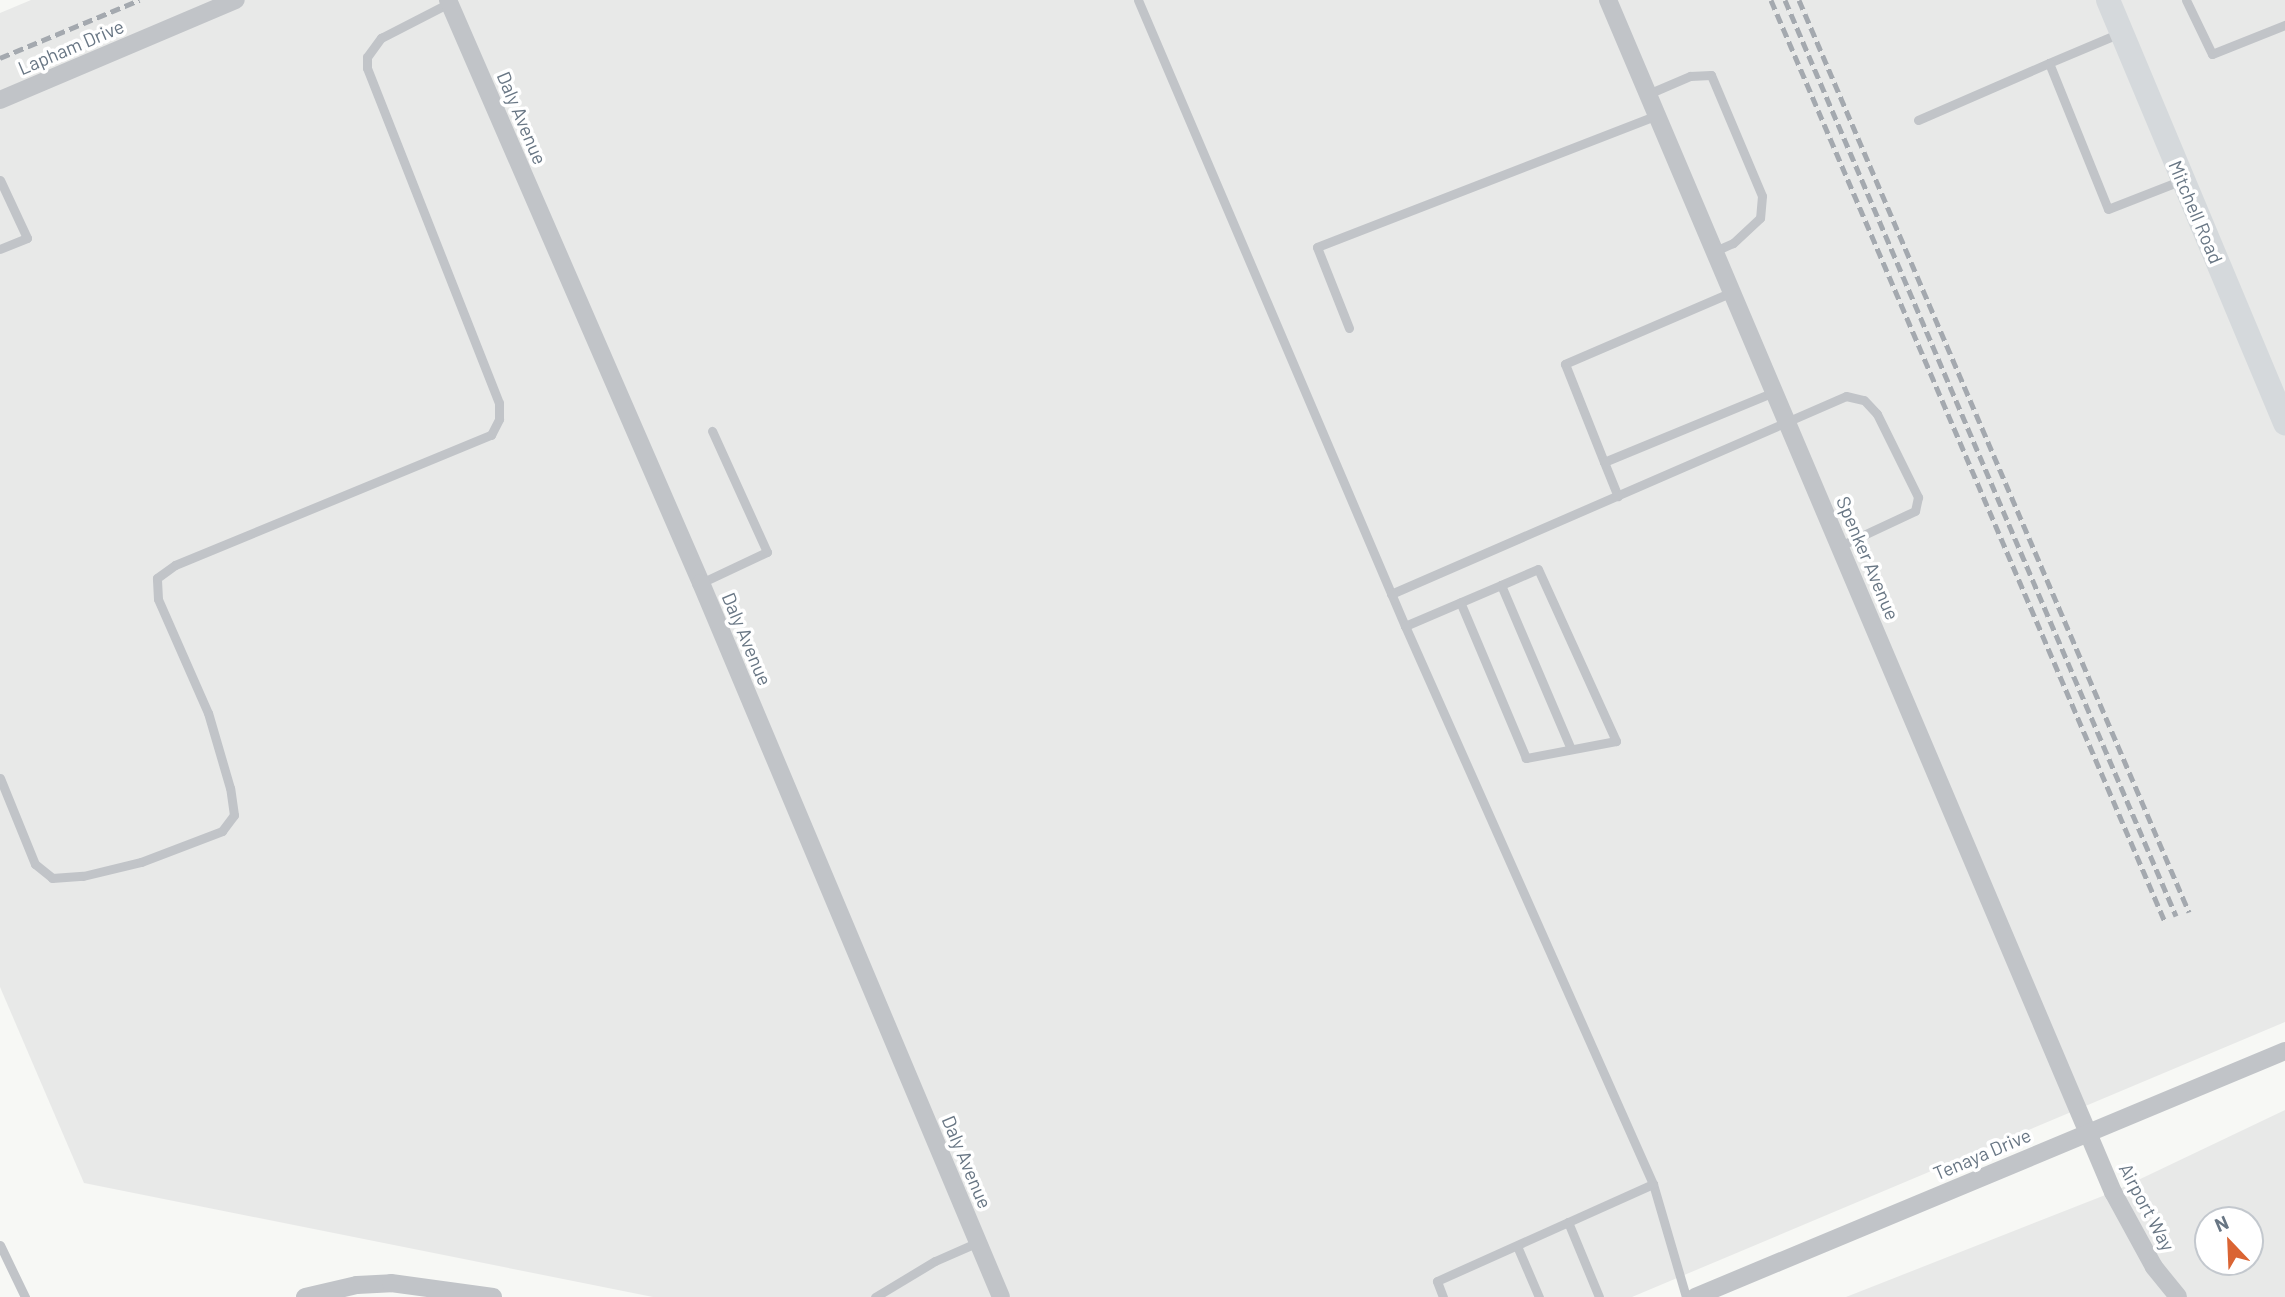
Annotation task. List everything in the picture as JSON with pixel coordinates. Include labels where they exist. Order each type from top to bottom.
[{"type":"main road","name":"Mitchell Road","points":[[2108,0],[2283,411]]},
{"type":"street","name":"Lapham Drive","points":[[0,100],[236,0]]},
{"type":"street","name":"Spenker Avenue","points":[[1608,0],[2088,1133]]},
{"type":"street","name":"Daly Avenue","points":[[448,1],[701,583],[1001,1297]]},
{"type":"street","name":"Tenaya Drive","points":[[1695,1297],[2285,1052]]},
{"type":"street","name":"Airport Way","points":[[2088,1133],[2129,1224],[2178,1297]]},
{"type":"street","points":[[305,1297],[357,1285],[391,1283],[493,1297]]},
{"type":"lane","points":[[1138,0],[1405,626],[1653,1184],[1686,1297]]},
{"type":"lane","points":[[2186,0],[2212,54],[2285,25]]},
{"type":"lane","points":[[0,778],[35,864],[52,878],[83,876],[141,862],[222,831],[234,815],[230,788],[208,713],[158,599],[157,578],[175,565],[491,435],[499,419],[499,403],[367,68],[367,57],[381,38],[448,1]]},
{"type":"lane","points":[[1919,120],[2121,33]]},
{"type":"lane","points":[[2049,63],[2108,209],[2183,180]]},
{"type":"lane","points":[[1648,94],[1690,76],[1710,75],[1757,184],[1762,196],[1760,218],[1733,243],[1715,251]]},
{"type":"lane","points":[[1349,328],[1317,247],[1657,115]]},
{"type":"lane","points":[[0,180],[27,238],[0,250]]},
{"type":"lane","points":[[1618,496],[1565,364],[1732,292]]},
{"type":"lane","points":[[1604,462],[1774,392]]},
{"type":"lane","points":[[1391,593],[1846,396],[1864,400],[1899,453],[1918,497],[1915,511],[1840,546]]},
{"type":"lane","points":[[701,583],[767,552],[712,431]]},
{"type":"lane","points":[[1405,626],[1500,584],[1538,569],[1616,741],[1526,758],[1460,602]]},
{"type":"lane","points":[[1500,584],[1571,749]]},
{"type":"lane","points":[[1443,1297],[1437,1281],[1653,1184]]},
{"type":"lane","points":[[1568,1222],[1599,1297]]},
{"type":"lane","points":[[875,1297],[934,1261],[978,1242]]},
{"type":"lane","points":[[0,1245],[25,1297]]},
{"type":"lane","points":[[1517,1246],[1539,1297]]},
{"type":"shaded area","points":[[31,0],[2285,0],[2285,1022],[1632,1297],[653,1297],[84,1183],[0,987],[0,13]]},
{"type":"shaded area","points":[[2285,1110],[2285,1297],[1846,1297],[2113,1192]]},
{"type":"railway","points":[[0,58],[139,0]]},
{"type":"railway","points":[[1771,0],[2165,922]]},
{"type":"railway","points":[[1785,0],[2176,916]]},
{"type":"railway","points":[[1799,0],[2189,912]]}]
